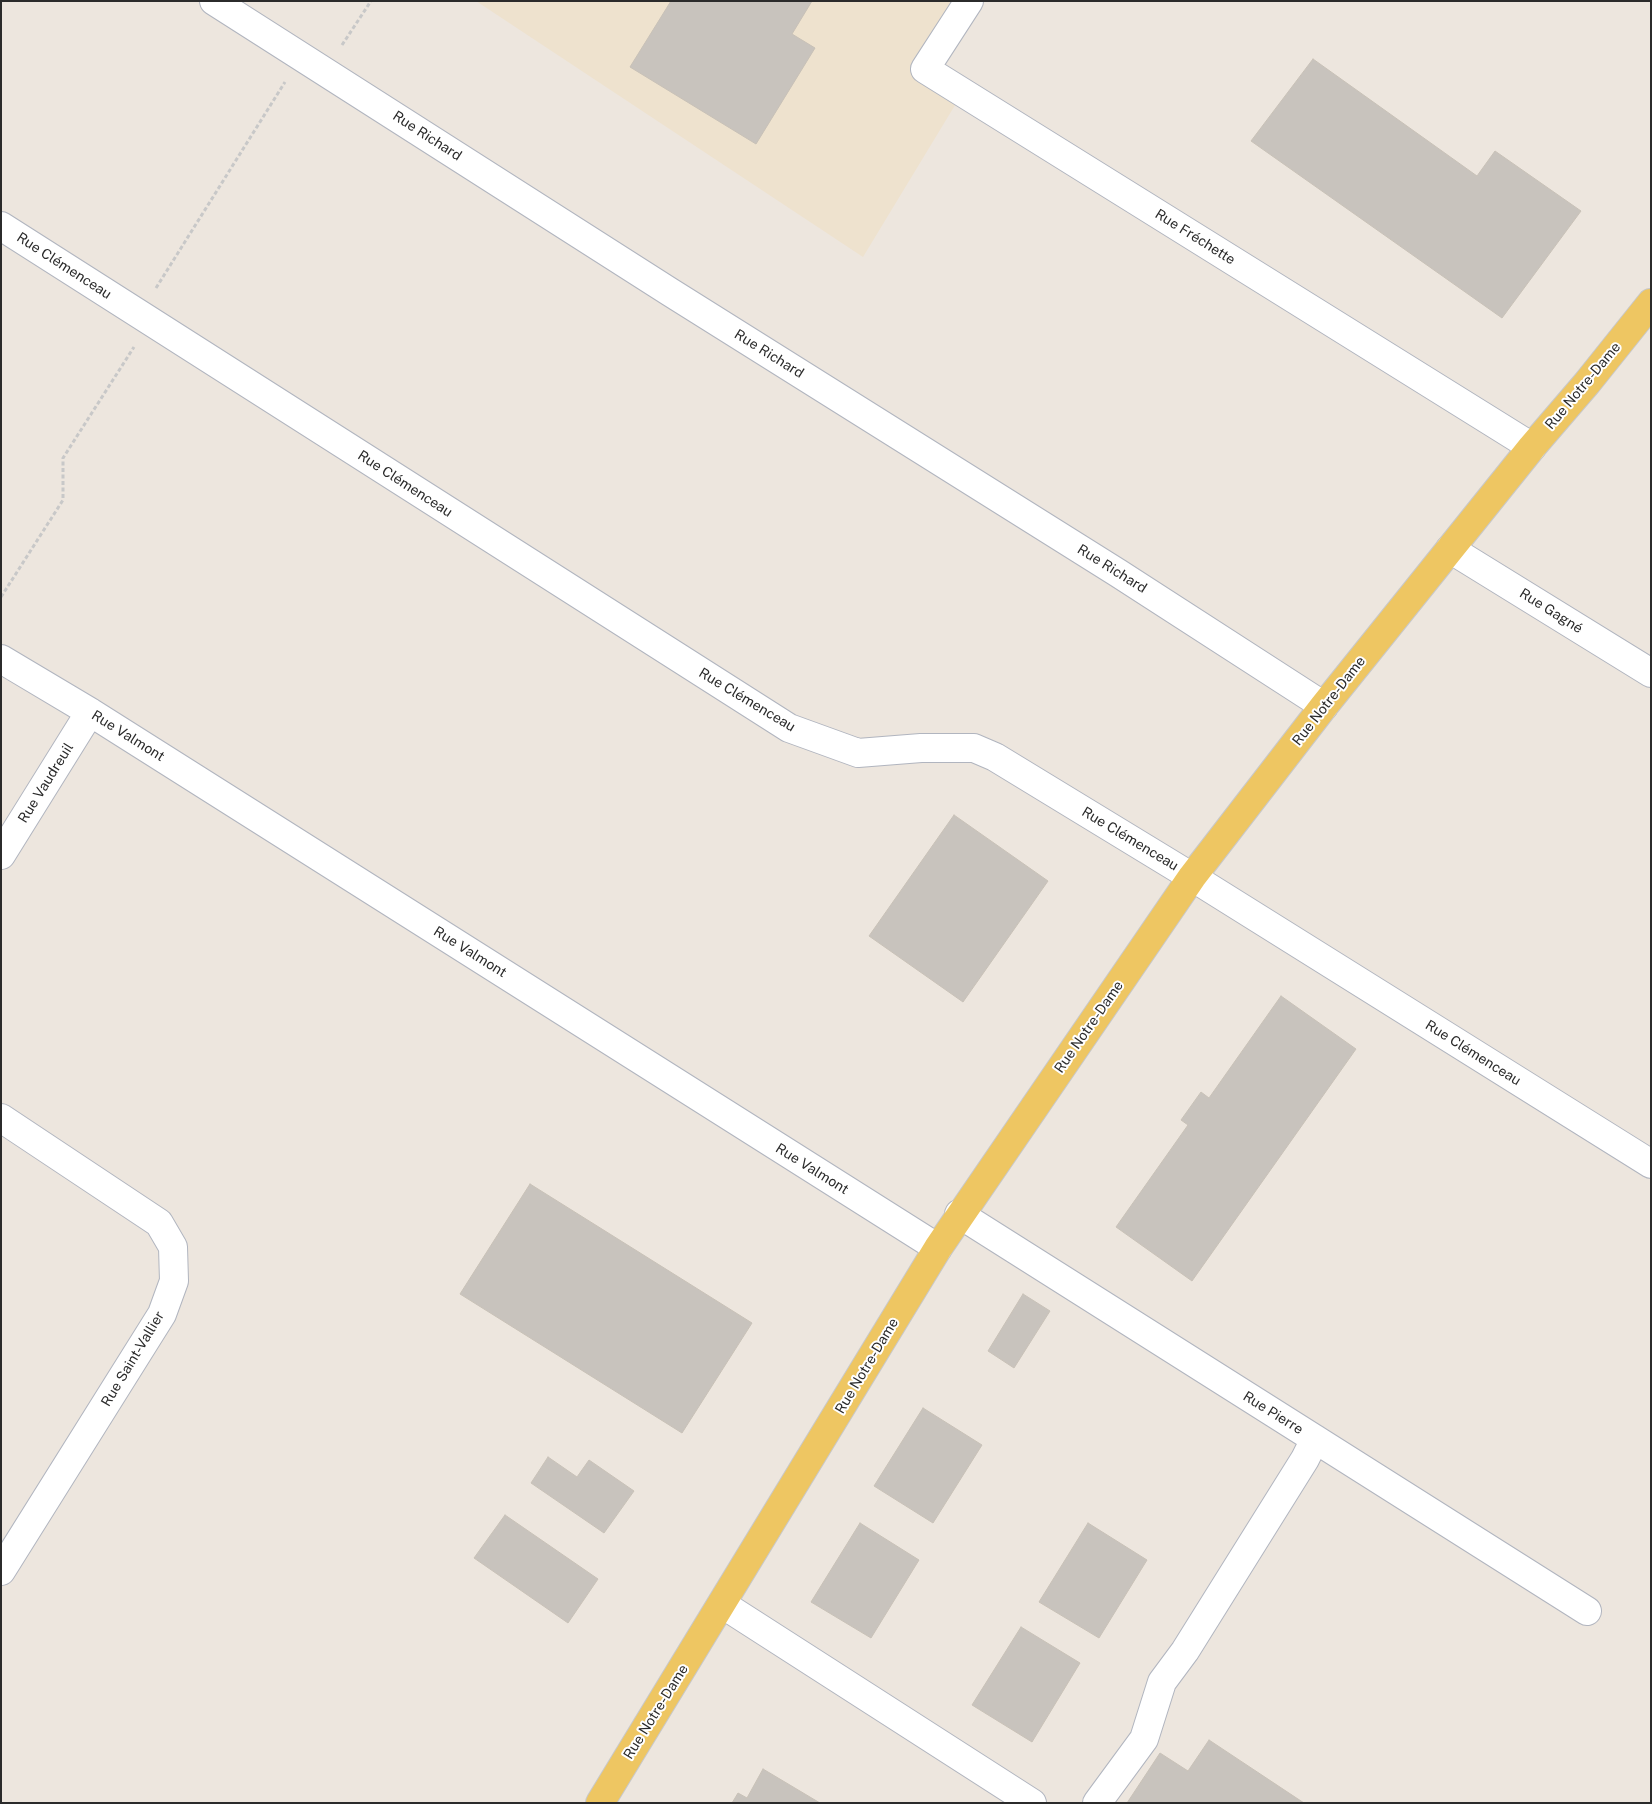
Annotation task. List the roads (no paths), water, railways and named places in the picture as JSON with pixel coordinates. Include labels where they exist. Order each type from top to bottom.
[{"type":"main road","name":"Rue Notre-Dame","points":[[600,1803],[959,1214],[1192,877],[1324,706],[1532,447],[1587,383],[1651,303]]},
{"type":"street","name":"Rue Richard","points":[[214,1],[720,323],[1118,573],[1324,706]]},
{"type":"street","name":"Rue Fréchette","points":[[968,1],[925,69],[1532,447]]},
{"type":"street","name":"Rue Clémenceau","points":[[1,226],[789,728],[858,753],[921,748],[974,748],[995,757],[1192,877],[1651,1164]]},
{"type":"street","name":"Rue Gagné","points":[[1450,549],[1651,672]]},
{"type":"street","name":"Rue Valmont","points":[[1,659],[90,712],[938,1248]]},
{"type":"street","name":"Rue Vaudreuil","points":[[1,855],[90,712]]},
{"type":"street","name":"Rue Saint-Vallier","points":[[1,1118],[159,1223],[173,1247],[174,1281],[162,1314],[1,1572]]},
{"type":"street","name":"Rue Pierre","points":[[959,1214],[1587,1611]]},
{"type":"street","points":[[1097,1803],[1144,1739],[1162,1682],[1196,1634],[1300,1467],[1315,1439]]},
{"type":"street","points":[[722,1604],[1032,1803]]}]
